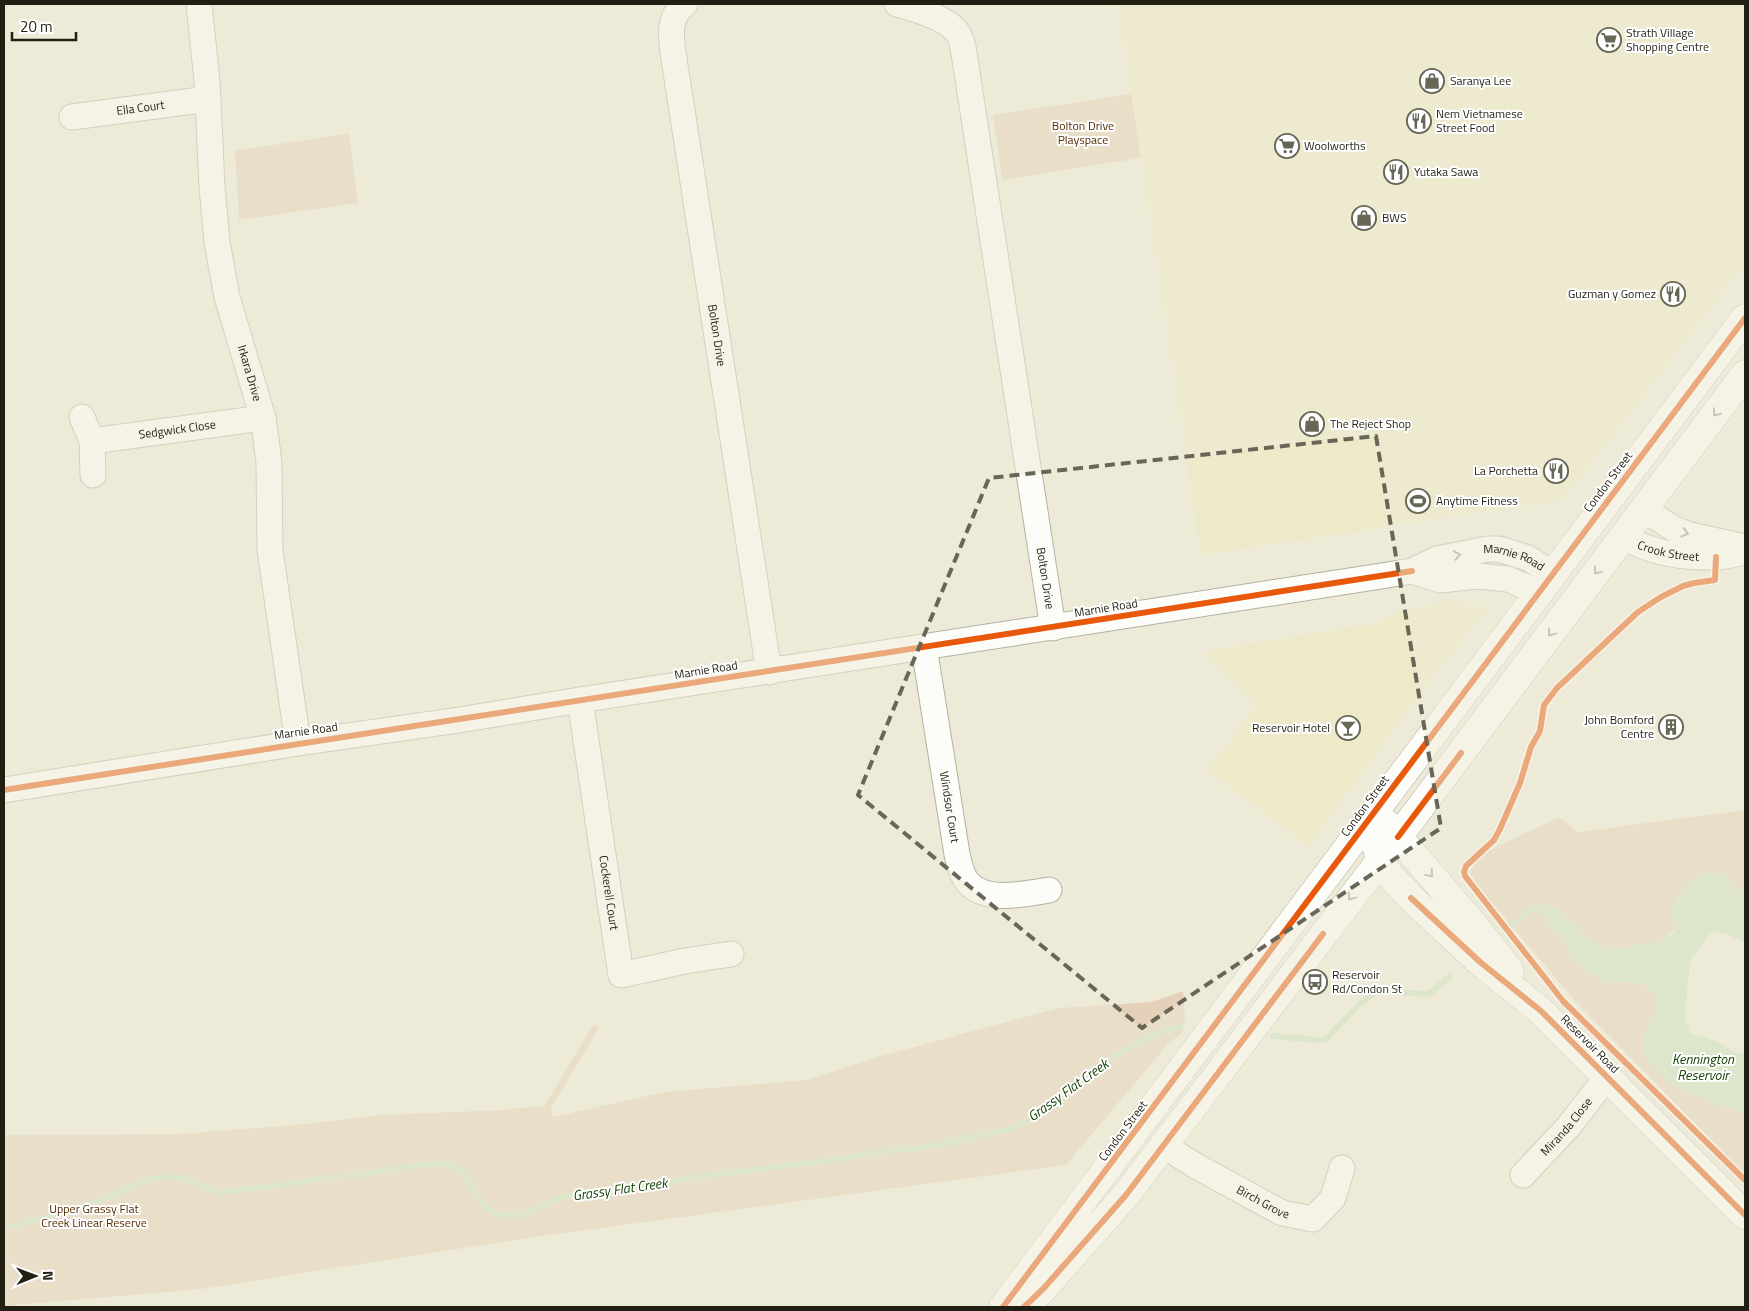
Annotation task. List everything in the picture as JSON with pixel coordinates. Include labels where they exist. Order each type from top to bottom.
[{"type":"main road","name":"Condon Street","points":[[1003,1307],[1745,318]]},
{"type":"main road","points":[[1024,1307],[1043,1289],[1126,1195],[1164,1146],[1745,374]]},
{"type":"main road","name":"Marnie Road","points":[[1547,584],[1579,595]]},
{"type":"main road","name":"Reservoir Road","points":[[1376,812],[1473,924],[1541,1011]]},
{"type":"main road","name":"Reservoir Road","points":[[1376,812],[1375,839],[1380,860],[1393,880],[1480,962],[1541,1011],[1745,1215]]},
{"type":"street","name":"Irkara Drive","points":[[199,4],[208,99],[212,187],[222,270],[227,297],[263,418],[269,463],[270,550],[298,743]]},
{"type":"street","name":"Bolton Drive","points":[[685,4],[676,13],[672,23],[673,52],[769,672]]},
{"type":"street","name":"Bolton Drive","points":[[897,4],[942,20],[959,34],[963,47],[1053,628]]},
{"type":"street","name":"Ella Court","points":[[72,117],[208,99]]},
{"type":"street","points":[[82,417],[92,441],[93,475]]},
{"type":"street","name":"Sedgwick Close","points":[[92,441],[263,418]]},
{"type":"street","name":"Crook Street","points":[[1643,509],[1674,529],[1690,535],[1745,547]]},
{"type":"street","name":"Crook Street","points":[[1622,537],[1634,543],[1674,554],[1716,558],[1745,552]]},
{"type":"street","name":"Marnie Road","points":[[4,790],[1412,572],[1437,559],[1488,549],[1499,549],[1528,558],[1547,584]]},
{"type":"street","name":"Windsor Court","points":[[924,647],[955,845],[961,870],[967,881],[976,889],[1000,896],[1021,895],[1049,890]]},
{"type":"street","name":"Cockerell Court","points":[[580,700],[620,975],[685,961],[731,954]]},
{"type":"street","name":"Miranda Close","points":[[1523,1175],[1568,1128],[1607,1077]]},
{"type":"street","name":"Birch Grove","points":[[1164,1146],[1196,1166],[1282,1213],[1313,1219],[1333,1198],[1342,1168]]},
{"type":"highlighted area","points":[[1376,436],[1441,828],[1142,1028],[858,795],[989,478]]},
{"type":"shaded area","points":[[1117,4],[1745,4],[1745,264],[1564,500],[1201,555]]},
{"type":"shaded area","points":[[1456,600],[1488,609],[1411,705],[1308,846],[1208,771],[1257,705],[1204,653],[1242,645],[1376,624],[1399,611]]},
{"type":"green space","name":"Bolton Drive Playspace","points":[[1131,94],[1141,158],[1002,180],[993,115]]},
{"type":"green space","points":[[349,133],[358,203],[239,220],[235,151]]},
{"type":"green space","points":[[1745,810],[1745,893],[1737,888],[1724,874],[1709,872],[1679,895],[1672,908],[1672,921],[1678,926],[1664,940],[1614,950],[1602,948],[1584,935],[1558,909],[1541,903],[1532,911],[1543,913],[1550,927],[1562,939],[1578,963],[1627,982],[1644,985],[1658,997],[1653,1020],[1644,1032],[1676,1088],[1745,1114],[1745,1174],[1576,1002],[1470,877],[1473,866],[1488,851],[1559,817],[1578,832]]},
{"type":"green space","name":"Upper Grassy Flat Creek Linear Reserve","points":[[1183,991],[1185,1019],[1182,1033],[1169,1043],[1066,1165],[521,1239],[202,1289],[16,1305],[16,1307],[4,1306],[4,1135],[177,1134],[295,1125],[381,1115],[501,1110],[544,1106],[593,1025],[599,1028],[551,1108],[553,1117],[664,1092],[806,1080],[881,1056],[1058,1008],[1152,1002]]},
{"type":"water","name":"Kennington Reservoir","points":[[1703,872],[1724,874],[1737,888],[1745,893],[1745,943],[1728,934],[1716,931],[1709,935],[1690,961],[1685,1015],[1690,1033],[1713,1040],[1741,1054],[1745,1054],[1745,1114],[1676,1088],[1663,1077],[1647,1059],[1643,1046],[1644,1032],[1653,1020],[1658,997],[1644,985],[1627,982],[1608,982],[1594,977],[1568,951],[1562,939],[1550,927],[1543,913],[1528,911],[1527,908],[1547,905],[1555,908],[1599,946],[1614,950],[1624,948],[1660,940],[1671,935],[1678,927],[1672,924],[1673,916],[1670,912],[1672,908],[1688,883]]},
{"type":"waterway","name":"Grassy Flat Creek","points":[[1507,926],[1515,924],[1528,911]]},
{"type":"waterway","name":"Grassy Flat Creek","points":[[1273,1036],[1326,1039],[1361,1003],[1377,991],[1428,994],[1450,976]]},
{"type":"waterway","name":"Grassy Flat Creek","points":[[4,1228],[82,1206],[156,1177],[164,1176],[178,1177],[221,1192],[435,1164],[450,1164],[463,1173],[488,1209],[496,1214],[520,1215],[570,1195],[938,1145],[1004,1130],[1026,1122],[1039,1115],[1086,1074],[1151,1035],[1181,1027]]},
{"type":"cycle path","points":[[1003,1307],[1745,318]]},
{"type":"cycle path","points":[[1716,557],[1715,580],[1683,586],[1638,612],[1557,688],[1544,705],[1540,731],[1531,747],[1520,783],[1500,829],[1494,840],[1466,866],[1464,872],[1465,876],[1563,1001],[1745,1180]]},
{"type":"cycle path","points":[[4,790],[1412,571]]},
{"type":"cycle path","points":[[1398,837],[1461,753]]},
{"type":"cycle path","points":[[1411,898],[1480,962],[1541,1011],[1745,1215]]},
{"type":"cycle path","points":[[1024,1307],[1043,1289],[1126,1195],[1323,934]]},
{"type":"place","name":"Strath Village Shopping Centre","points":[[1609,40]]},
{"type":"place","name":"Saranya Lee","points":[[1432,81]]},
{"type":"place","name":"Nem Vietnamese Street Food","points":[[1419,121]]},
{"type":"place","name":"Woolworths","points":[[1287,146]]},
{"type":"place","name":"Yutaka Sawa","points":[[1396,172]]},
{"type":"place","name":"BWS","points":[[1364,218]]},
{"type":"place","name":"Guzman y Gomez","points":[[1673,294]]},
{"type":"place","name":"The Reject Shop","points":[[1312,424]]},
{"type":"place","name":"La Porchetta","points":[[1556,471]]},
{"type":"place","name":"Anytime Fitness","points":[[1418,501]]},
{"type":"place","name":"John Bomford Centre","points":[[1671,727]]},
{"type":"place","name":"Reservoir Hotel","points":[[1348,728]]},
{"type":"place","name":"Reservoir Rd/Condon St","points":[[1315,982]]}]
